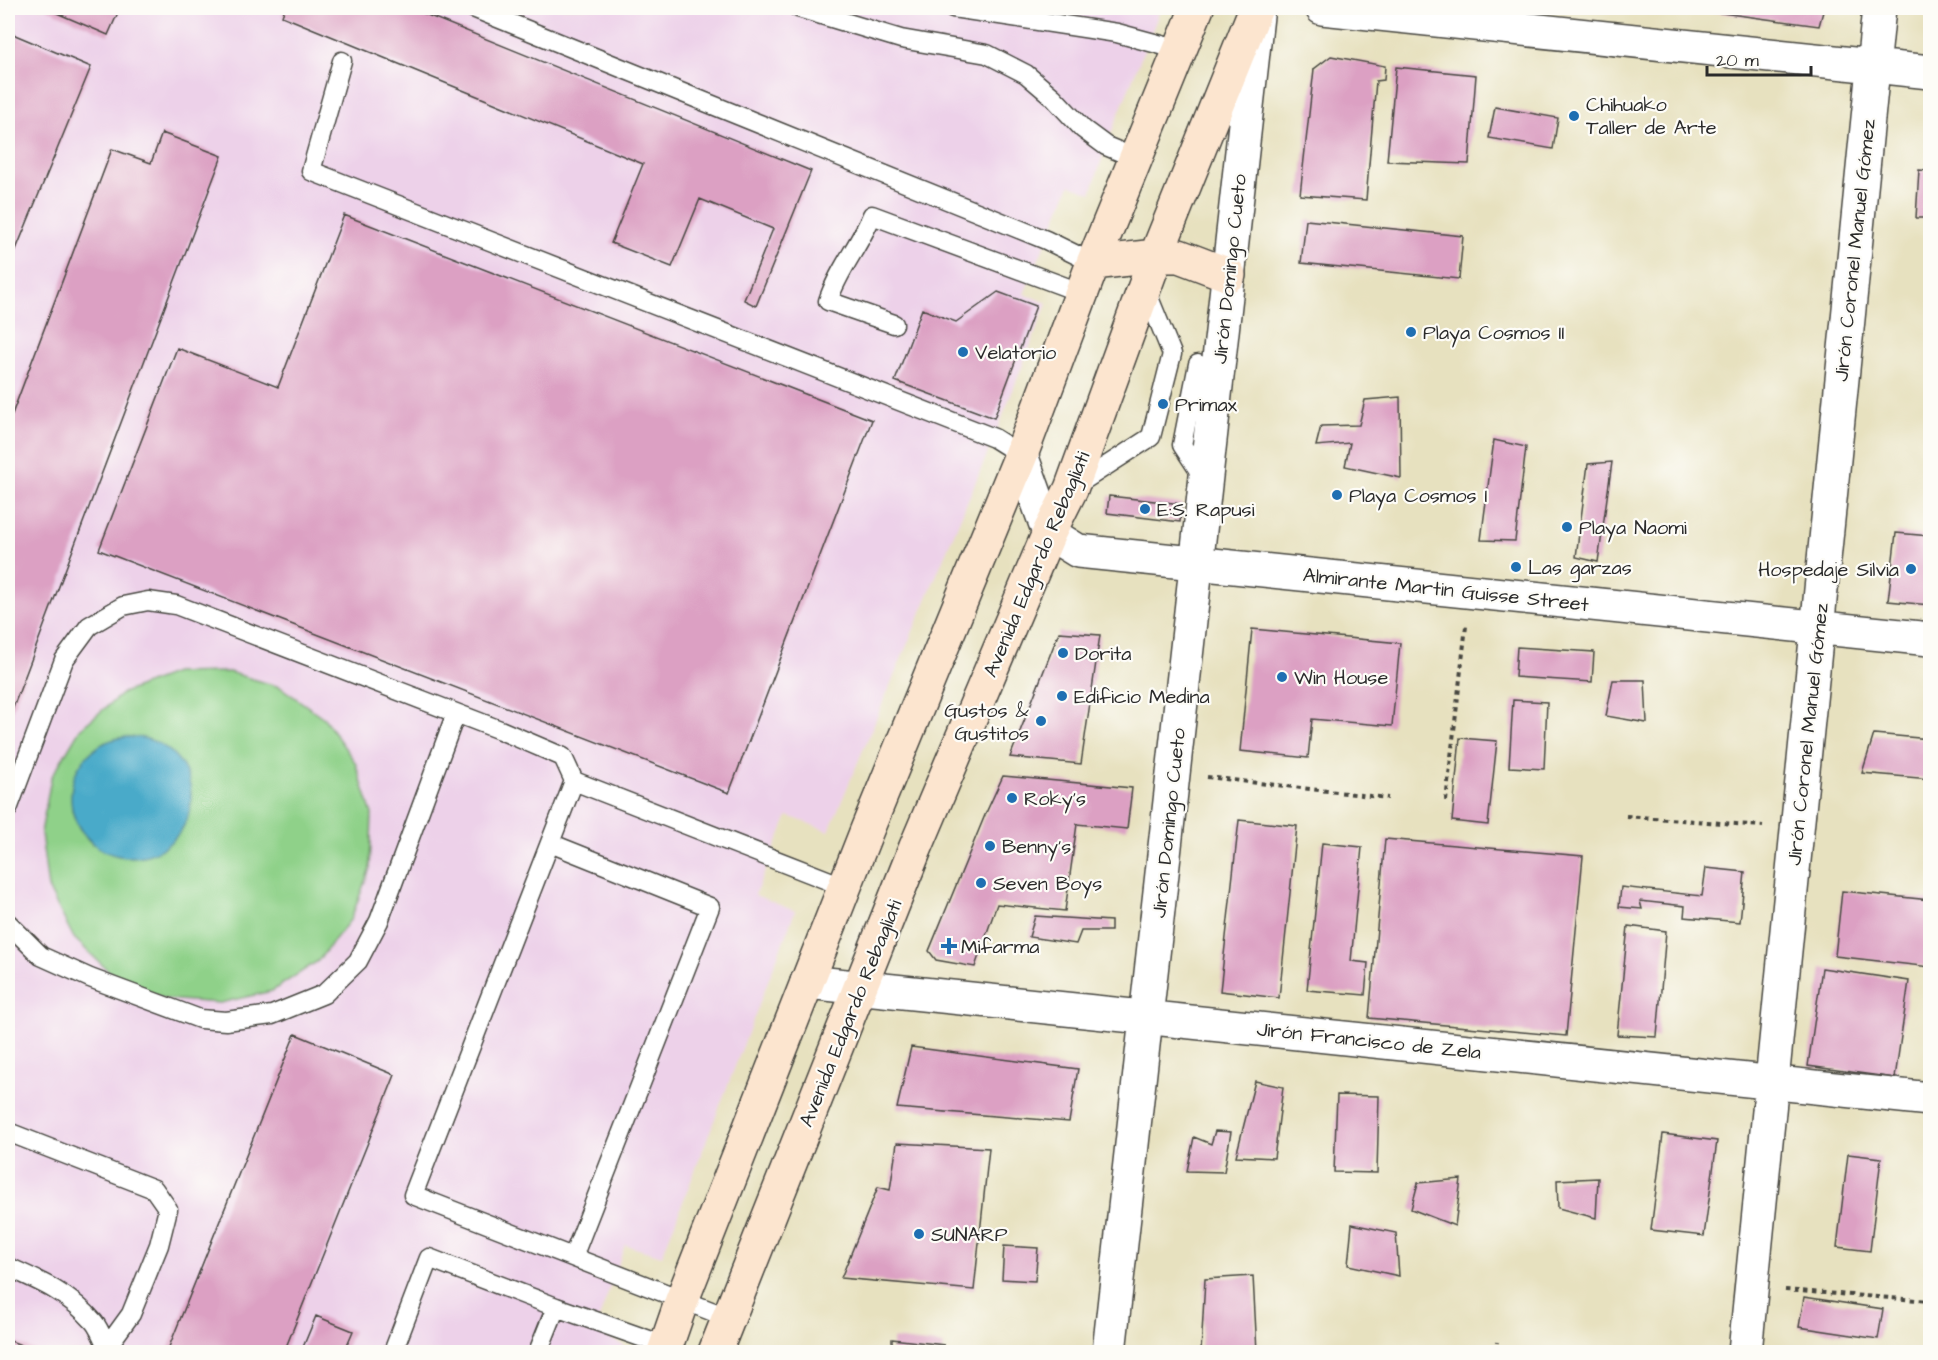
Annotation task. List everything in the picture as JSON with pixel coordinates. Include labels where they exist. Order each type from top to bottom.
[{"type":"street","points":[[665,1349],[682,1300],[807,982],[1021,455],[1094,262],[1197,8]]},
{"type":"street","name":"Avenida Edgardo Rebagliati","points":[[715,1353],[915,849],[1048,533],[1071,489],[1144,287],[1257,8]]},
{"type":"street","name":"Jirón Domingo Cueto","points":[[1109,1353],[1206,482],[1209,360],[1228,275],[1257,8]]},
{"type":"street","points":[[1322,8],[1930,72]]},
{"type":"street","name":"Jirón Coronel Manuel Gómez","points":[[1745,1353],[1879,8]]},
{"type":"street","points":[[1094,262],[1179,256],[1228,275]]},
{"type":"street","points":[[1021,455],[1048,533]]},
{"type":"street","name":"Almirante Martin Guisse Street","points":[[1048,533],[1078,551],[1930,639]]},
{"type":"street","name":"Jirón Francisco de Zela","points":[[807,982],[1930,1098]]},
{"type":"lane","points":[[472,8],[1046,240],[1094,262]]},
{"type":"lane","points":[[798,8],[901,39],[987,54],[1026,74],[1053,97],[1083,129],[1106,146],[1135,158]]},
{"type":"lane","points":[[953,8],[1118,33],[1180,50]]},
{"type":"lane","points":[[342,61],[311,171],[994,438],[1021,455]]},
{"type":"lane","points":[[894,324],[828,301],[834,281],[865,231],[872,215],[1082,293]]},
{"type":"lane","points":[[1071,489],[1151,438],[1172,354],[1144,287]]},
{"type":"lane","points":[[1172,354],[1209,360],[1182,445]]},
{"type":"lane","points":[[1151,438],[1182,445],[1206,482]]},
{"type":"lane","points":[[8,809],[64,660],[89,626],[123,606],[148,601],[176,605],[456,713],[563,757],[574,781],[845,887]]},
{"type":"lane","points":[[8,923],[41,956],[90,978],[200,1019],[226,1021],[272,1015],[324,994],[358,961],[380,921],[456,713]]},
{"type":"lane","points":[[574,781],[413,1195],[729,1318]]},
{"type":"lane","points":[[550,843],[710,907],[573,1257]]},
{"type":"lane","points":[[8,1132],[154,1189],[168,1209],[159,1245],[131,1314],[106,1350]]},
{"type":"lane","points":[[393,1353],[429,1258],[665,1349]]},
{"type":"lane","points":[[8,1267],[51,1286],[74,1302],[95,1323],[106,1350]]},
{"type":"lane","points":[[538,1353],[555,1307]]},
{"type":"path","points":[[1446,801],[1470,591]]},
{"type":"path","points":[[1173,773],[1388,798]]},
{"type":"path","points":[[1626,816],[1797,829]]},
{"type":"path","points":[[1752,1288],[1930,1301]]},
{"type":"path","points":[[1496,1353],[1497,1342]]},
{"type":"shaded area","points":[[8,8],[1161,8],[1106,146],[1091,193],[1070,185],[1024,294],[1047,303],[994,438],[829,831],[788,816],[755,895],[795,911],[662,1256],[625,1245],[595,1330],[624,1346],[621,1352],[8,1352]]},
{"type":"green space","points":[[229,672],[280,687],[324,718],[355,762],[372,814],[370,868],[351,919],[318,961],[272,991],[220,1003],[164,999],[114,976],[74,938],[48,888],[41,833],[51,778],[80,729],[123,693],[175,673]],"holes":[[[131,738],[151,742],[176,758],[92,844],[80,829],[72,810],[104,743]]]},
{"type":"water","points":[[131,737],[154,742],[173,755],[186,774],[191,797],[186,820],[173,839],[154,852],[131,857],[108,852],[89,839],[76,820],[71,797],[76,774],[89,755],[108,742]]},
{"type":"building","points":[[45,8],[120,8],[108,35]]},
{"type":"building","points":[[285,8],[410,8],[811,171],[756,306],[744,300],[773,229],[700,199],[672,267],[611,243],[643,164],[282,16]]},
{"type":"building","points":[[1693,8],[1824,8],[1819,26]]},
{"type":"building","points":[[8,32],[91,67],[8,269]]},
{"type":"building","points":[[1331,56],[1385,66],[1384,80],[1376,81],[1366,200],[1300,195],[1314,69]]},
{"type":"building","points":[[1396,67],[1476,75],[1469,164],[1387,161]]},
{"type":"building","points":[[1495,107],[1558,118],[1553,149],[1489,138]]},
{"type":"building","points":[[162,133],[222,156],[8,721],[8,425],[112,149],[151,163]]},
{"type":"building","points":[[1919,170],[1930,171],[1930,218],[1916,218]]},
{"type":"building","points":[[344,215],[872,420],[729,793],[99,550],[177,348],[278,387]]},
{"type":"building","points":[[1306,220],[1463,236],[1459,279],[1301,263]]},
{"type":"building","name":"Velatorio","points":[[998,292],[1036,306],[994,418],[895,381],[922,309],[956,322]]},
{"type":"building","points":[[1400,397],[1401,478],[1345,466],[1350,443],[1316,446],[1321,426],[1359,425],[1365,400]]},
{"type":"building","points":[[1494,440],[1526,447],[1515,541],[1481,540]]},
{"type":"building","points":[[1612,462],[1598,562],[1576,557],[1588,464]]},
{"type":"building","points":[[1109,496],[1182,504],[1180,522],[1107,513]]},
{"type":"building","name":"Hospedaje Silvia","points":[[1896,533],[1930,536],[1930,605],[1888,601]]},
{"type":"building","points":[[1252,629],[1400,643],[1392,726],[1312,719],[1308,758],[1240,751]]},
{"type":"building","name":"Edificio Medina","points":[[1059,632],[1100,635],[1081,764],[1010,757]]},
{"type":"building","points":[[1517,647],[1594,652],[1592,682],[1515,677]]},
{"type":"building","points":[[1613,680],[1645,680],[1647,723],[1606,716]]},
{"type":"building","points":[[1513,700],[1547,702],[1544,769],[1509,767]]},
{"type":"building","points":[[1874,734],[1930,739],[1930,779],[1862,773]]},
{"type":"building","points":[[1460,738],[1497,741],[1488,825],[1452,821]]},
{"type":"building","points":[[1003,776],[1132,788],[1127,829],[1077,824],[1065,911],[997,904],[975,967],[936,960],[929,951]]},
{"type":"building","points":[[1239,820],[1297,826],[1279,998],[1220,991]]},
{"type":"building","points":[[1385,839],[1583,856],[1566,1036],[1369,1018]]},
{"type":"building","points":[[1322,843],[1362,847],[1351,961],[1368,963],[1365,995],[1307,990]]},
{"type":"building","points":[[1706,868],[1745,872],[1740,922],[1684,917],[1685,906],[1640,901],[1642,909],[1619,907],[1621,887],[1702,896]]},
{"type":"building","points":[[1842,891],[1930,900],[1930,967],[1835,956]]},
{"type":"building","points":[[1035,916],[1111,921],[1111,931],[1081,931],[1076,944],[1029,937]]},
{"type":"building","points":[[1628,926],[1666,931],[1657,1037],[1617,1035]]},
{"type":"building","points":[[1822,968],[1909,981],[1895,1078],[1808,1066]]},
{"type":"building","points":[[295,1034],[395,1075],[284,1352],[167,1352]]},
{"type":"building","points":[[911,1047],[1078,1069],[1069,1122],[897,1108]]},
{"type":"building","points":[[1255,1081],[1283,1087],[1274,1158],[1236,1156]]},
{"type":"building","points":[[1337,1095],[1379,1096],[1377,1173],[1334,1172]]},
{"type":"building","points":[[1215,1131],[1231,1132],[1224,1172],[1187,1171],[1194,1137],[1211,1144]]},
{"type":"building","points":[[1663,1134],[1717,1141],[1704,1236],[1651,1230]]},
{"type":"building","name":"SUNARP","points":[[897,1143],[989,1148],[974,1290],[841,1278],[878,1187],[890,1190]]},
{"type":"building","points":[[1848,1154],[1881,1158],[1870,1251],[1837,1247]]},
{"type":"building","points":[[1598,1178],[1596,1218],[1558,1208],[1557,1180]]},
{"type":"building","points":[[1461,1179],[1455,1226],[1411,1209],[1418,1183]]},
{"type":"building","points":[[1352,1224],[1396,1233],[1399,1276],[1348,1265]]},
{"type":"building","points":[[1004,1246],[1038,1248],[1035,1281],[1002,1279]]},
{"type":"building","points":[[1253,1276],[1257,1352],[1201,1352],[1205,1279]]},
{"type":"building","points":[[1804,1297],[1883,1309],[1878,1339],[1799,1327]]},
{"type":"building","points":[[316,1316],[353,1331],[344,1352],[301,1352]]},
{"type":"building","points":[[892,1339],[944,1345],[942,1352],[892,1352]]},
{"type":"building","points":[[8,1340],[39,1352],[8,1352]]},
{"type":"place","name":"Chihuako Taller de Arte","points":[[1574,116]]},
{"type":"place","name":"Playa Cosmos II","points":[[1411,332]]},
{"type":"place","name":"Velatorio","points":[[963,352]]},
{"type":"place","name":"Primax","points":[[1163,404]]},
{"type":"place","name":"Playa Cosmos I","points":[[1337,495]]},
{"type":"place","name":"E:S. Rapusi","points":[[1145,509]]},
{"type":"place","name":"Playa Naomi","points":[[1567,527]]},
{"type":"place","name":"Las garzas","points":[[1516,567]]},
{"type":"place","name":"Hospedaje Silvia","points":[[1911,569]]},
{"type":"place","name":"Dorita","points":[[1063,653]]},
{"type":"place","name":"Win House","points":[[1282,677]]},
{"type":"place","name":"Edificio Medina","points":[[1062,696]]},
{"type":"place","name":"Gustos & Gustitos","points":[[1041,721]]},
{"type":"place","name":"Roky's","points":[[1012,798]]},
{"type":"place","name":"Benny's","points":[[990,846]]},
{"type":"place","name":"Seven Boys","points":[[981,883]]},
{"type":"place","name":"Mifarma","points":[[949,946]]},
{"type":"place","name":"SUNARP","points":[[919,1234]]}]
